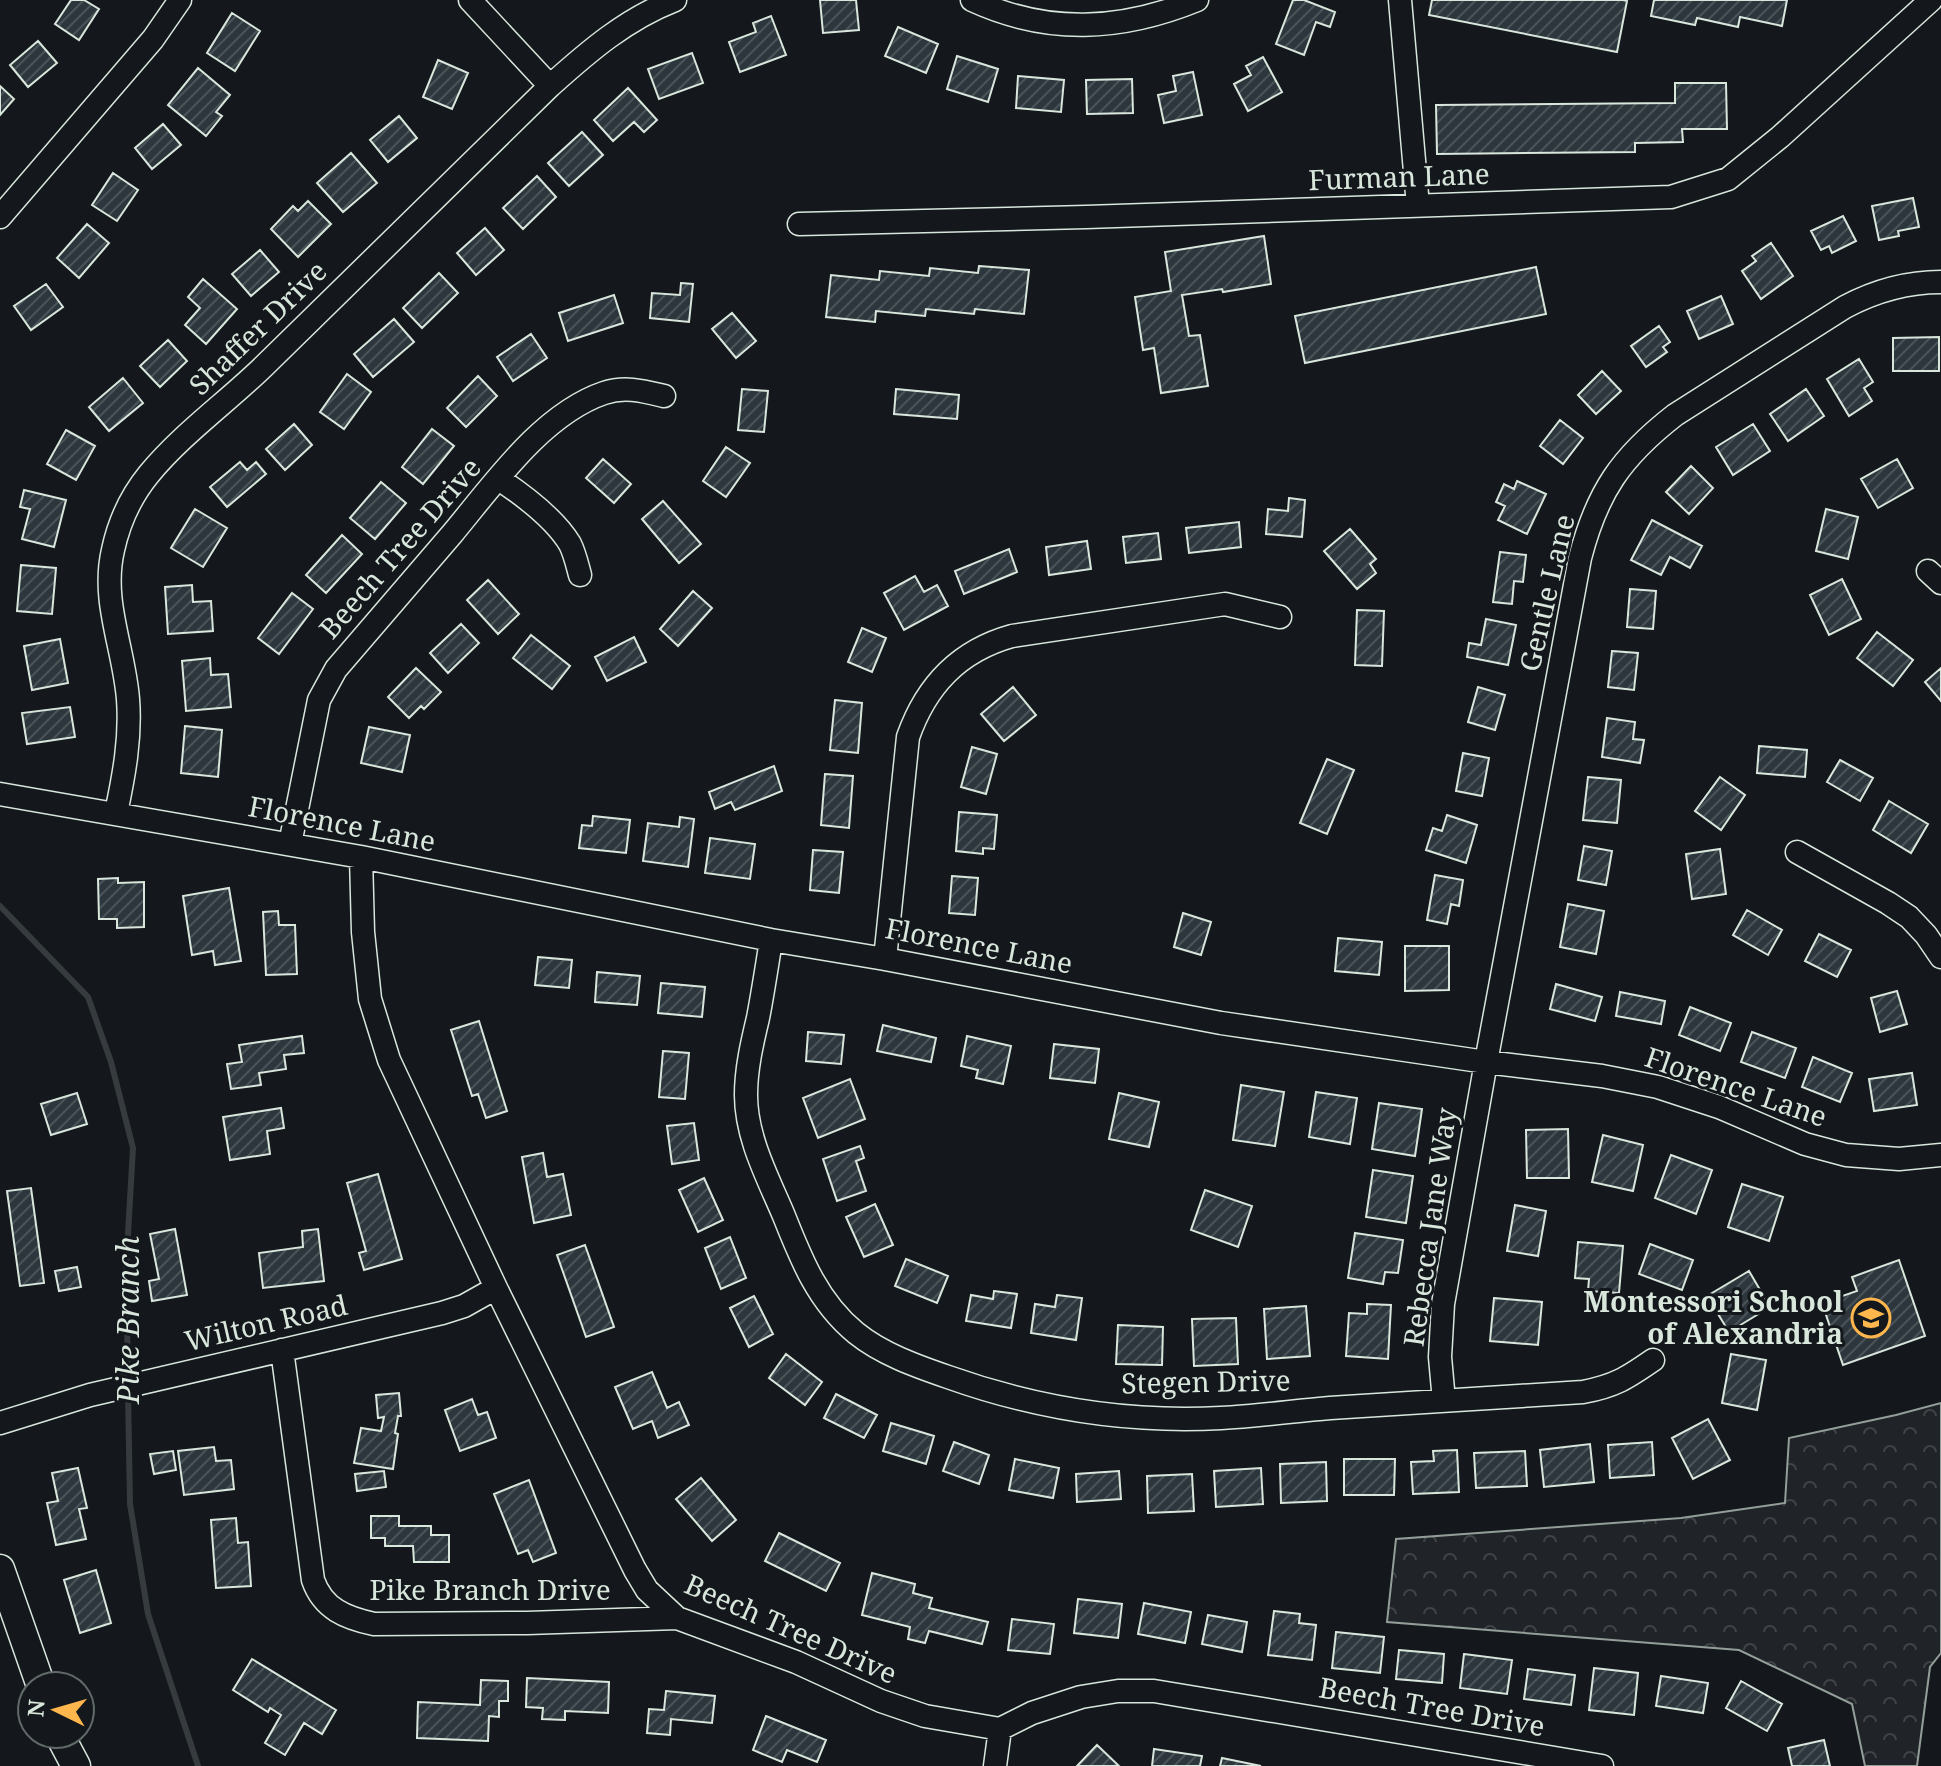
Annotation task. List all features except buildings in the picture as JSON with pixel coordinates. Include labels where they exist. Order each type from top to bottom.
[{"type":"main road","points":[[0,1569],[35,1670]]},
{"type":"street","points":[[0,217],[153,39],[180,0]]},
{"type":"street","points":[[470,0],[550,86]]},
{"type":"street","name":"Shaffer Drive","points":[[116,813],[127,760],[129,722],[125,674],[111,612],[109,580],[119,524],[134,495],[163,458],[261,369],[550,86],[600,41],[631,21],[675,0]]},
{"type":"street","points":[[972,0],[1013,16],[1095,25],[1142,19],[1197,0]]},
{"type":"street","points":[[1400,0],[1418,206]]},
{"type":"street","name":"Furman Lane","points":[[799,224],[1671,197],[1728,179],[1780,137],[1931,0]]},
{"type":"street","name":"Gentle Lane","points":[[1486,1062],[1580,558],[1601,498],[1633,452],[1675,415],[1858,300],[1906,285],[1941,282]]},
{"type":"street","name":"Beech Tree Drive","points":[[290,844],[319,700],[328,681],[541,431],[578,405],[616,390],[632,389],[664,396]]},
{"type":"street","points":[[499,479],[556,525],[575,554],[580,575]]},
{"type":"street","points":[[885,959],[908,737],[926,697],[945,673],[982,646],[1012,636],[1225,604],[1280,617]]},
{"type":"street","name":"Florence Lane","points":[[0,794],[361,857],[771,940],[1221,1023],[1602,1076],[1658,1087],[1719,1107],[1805,1144],[1846,1155],[1899,1159],[1941,1155]]},
{"type":"street","points":[[1797,852],[1909,917],[1941,957]]},
{"type":"street","name":"Beech Tree Drive","points":[[361,857],[366,970],[375,1021],[389,1060],[496,1288],[635,1570],[647,1590],[677,1618],[796,1662],[900,1708],[925,1716],[1000,1729],[1032,1713],[1081,1697],[1118,1691],[1154,1691],[1602,1766]]},
{"type":"street","name":"Stegen Drive","points":[[771,940],[747,1076],[746,1097],[751,1132],[801,1260],[816,1288],[835,1314],[880,1349],[916,1366],[1006,1396],[1077,1410],[1172,1418],[1221,1418],[1583,1392],[1621,1382],[1653,1360]]},
{"type":"street","name":"Rebecca Jane Way","points":[[1444,1401],[1440,1357],[1443,1304],[1486,1062]]},
{"type":"street","name":"Wilton Road","points":[[0,1423],[105,1391],[442,1313],[464,1306],[496,1288]]},
{"type":"street","name":"Pike Branch Drive","points":[[282,1350],[313,1580],[324,1601],[333,1609],[351,1619],[374,1624],[677,1618]]},
{"type":"street","points":[[995,1766],[1000,1729]]},
{"type":"green space","points":[[1941,1403],[1941,1653],[1930,1667],[1917,1766],[1865,1766],[1852,1704],[1739,1650],[1387,1622],[1396,1539],[1681,1518],[1785,1503],[1789,1438]]},
{"type":"waterway","name":"Pike Branch","points":[[0,906],[88,997],[111,1062],[133,1148],[126,1268],[128,1380]]},
{"type":"waterway","name":"Pike Branch","points":[[128,1391],[130,1504],[148,1614],[198,1766]]},
{"type":"place","name":"Montessori School of Alexandria","points":[[1871,1318]]}]
